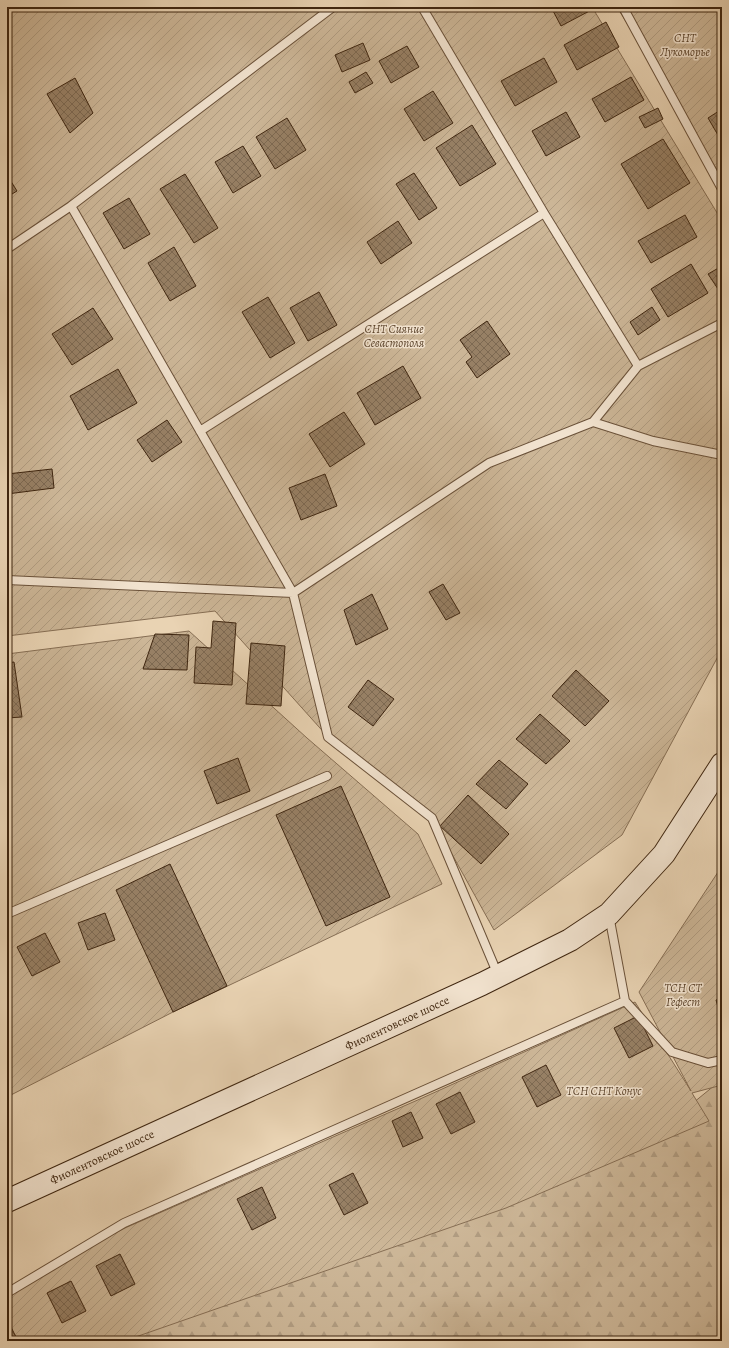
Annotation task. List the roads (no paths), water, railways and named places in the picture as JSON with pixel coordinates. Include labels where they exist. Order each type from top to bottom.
[{"type":"main road","name":"Фиолентовское шоссе","points":[[7,1201],[499,976],[570,940],[609,914],[664,854],[722,764]]},
{"type":"lane","points":[[7,248],[71,206],[333,7]]},
{"type":"lane","points":[[422,7],[544,214],[638,366]]},
{"type":"lane","points":[[624,8],[722,189]]},
{"type":"lane","points":[[71,206],[293,592],[328,737],[432,818],[499,976]]},
{"type":"lane","points":[[200,431],[544,214]]},
{"type":"lane","points":[[7,580],[293,592],[489,463],[593,422],[638,366],[722,324]]},
{"type":"lane","points":[[593,422],[653,441],[722,455]]},
{"type":"lane","points":[[7,914],[327,776]]},
{"type":"lane","points":[[609,914],[626,1001],[672,1052],[708,1063],[722,1060]]},
{"type":"lane","points":[[7,1292],[124,1223],[626,1001]]},
{"type":"park label","name":"СНТ Лукоморье","points":[[685,45]]},
{"type":"park label","name":"СНТ Сияние Севастополя","points":[[394,336]]},
{"type":"park label","name":"ТСН СТ Гефест","points":[[683,995]]},
{"type":"park label","name":"ТСН СНТ Конус","points":[[604,1091]]}]
